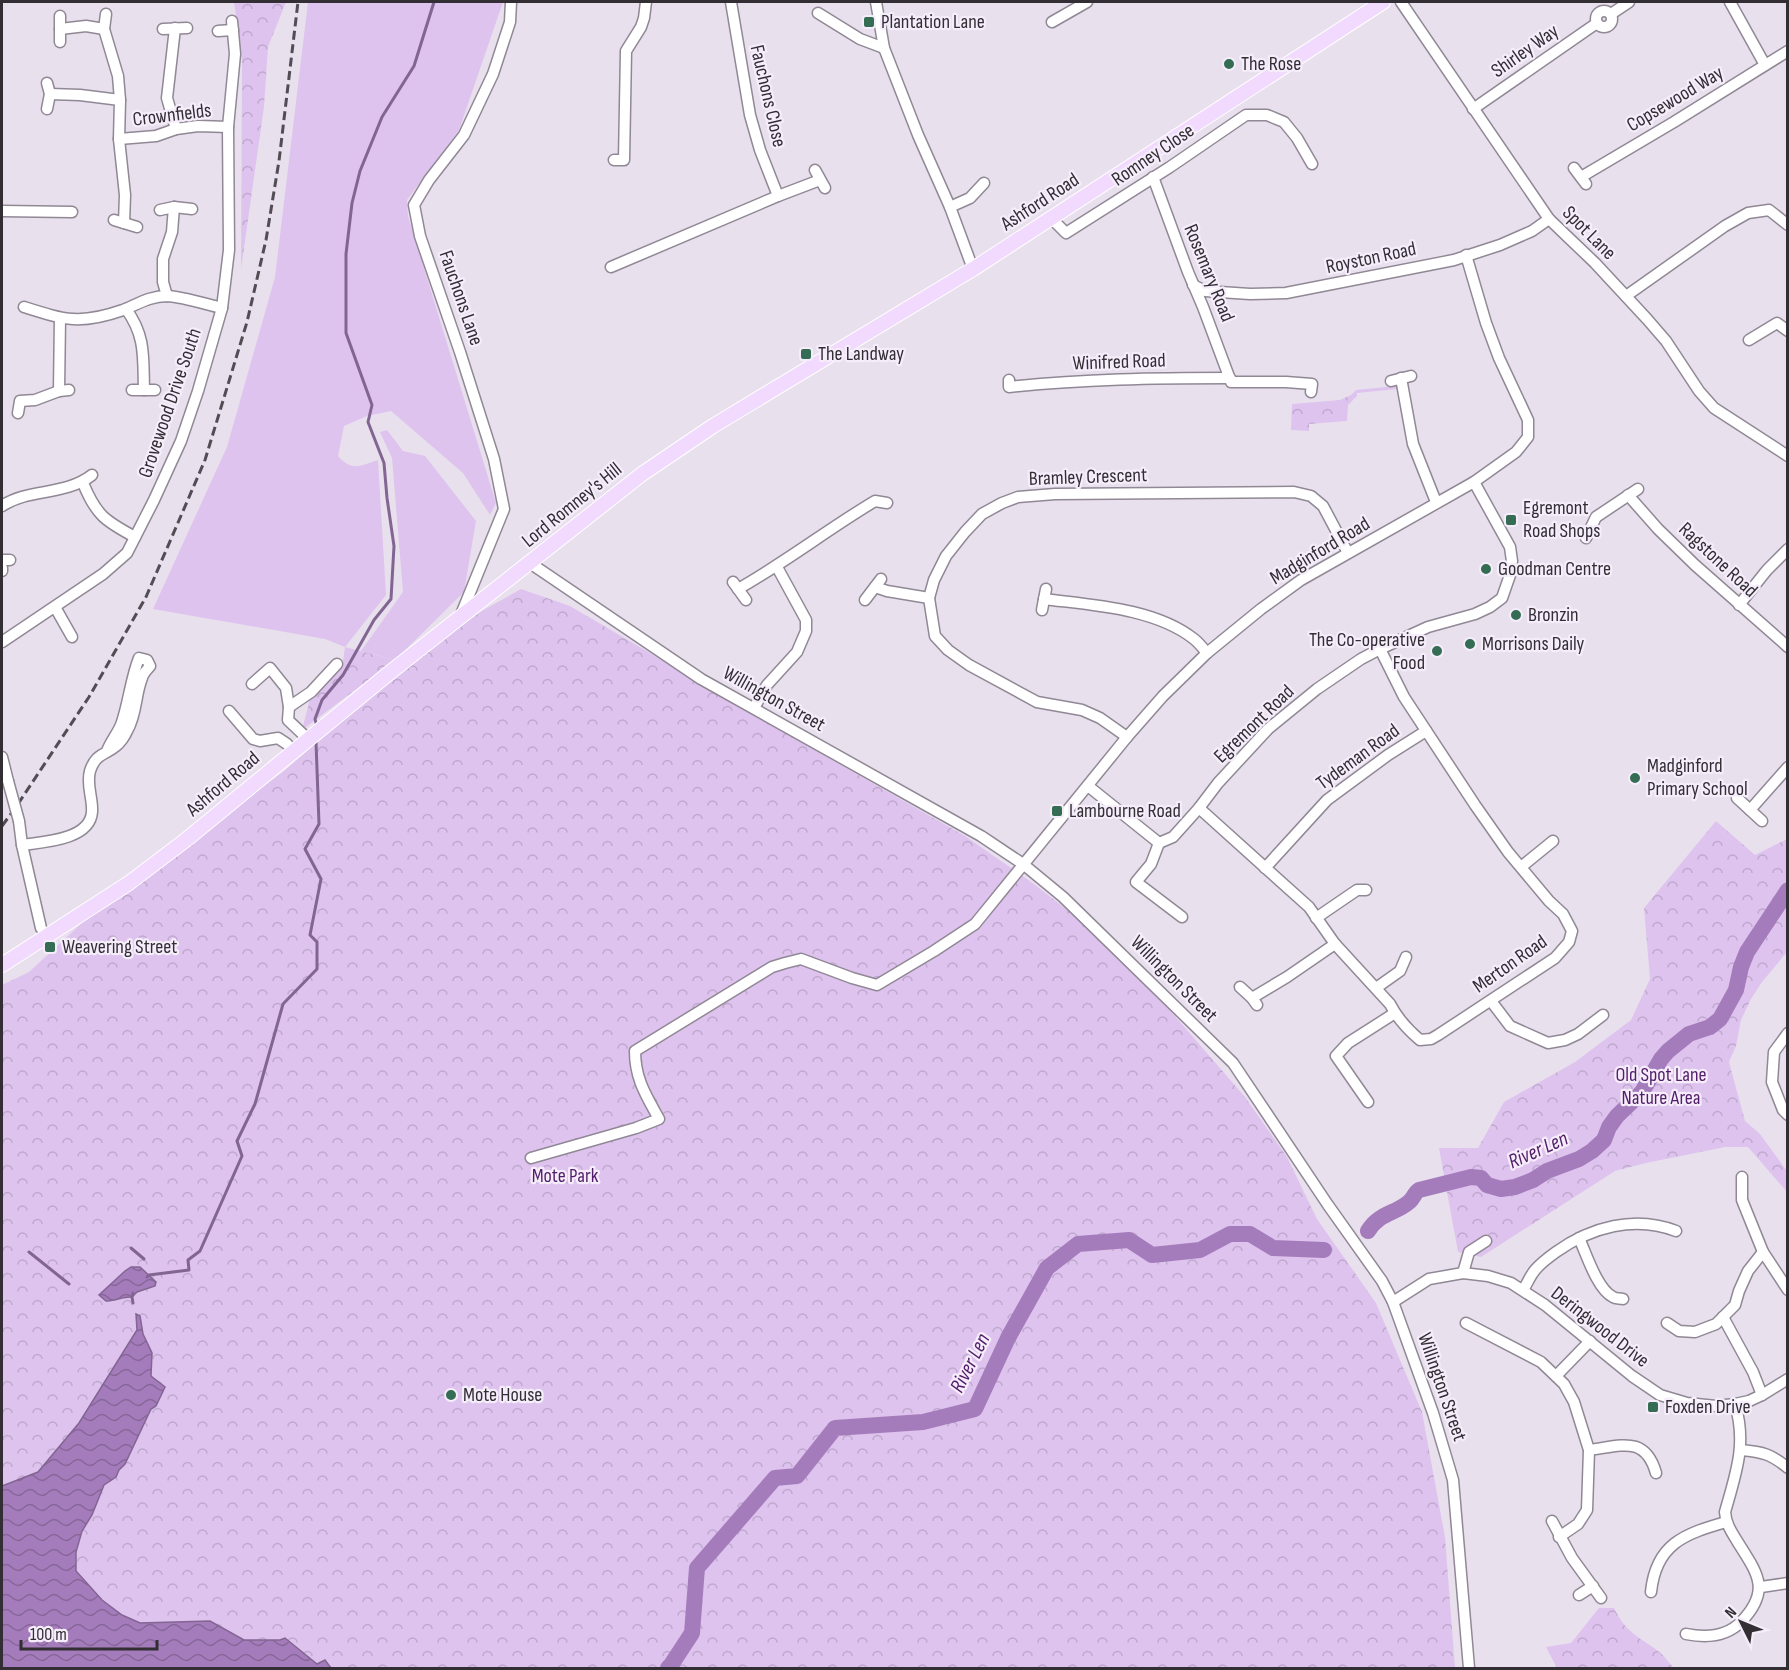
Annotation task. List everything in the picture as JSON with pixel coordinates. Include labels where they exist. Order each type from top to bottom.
[{"type":"main road","name":"Ashford Road","points":[[713,426],[972,269],[1383,2]]},
{"type":"main road","name":"Lord Romney's Hill","points":[[459,620],[642,474],[713,426]]},
{"type":"main road","name":"Ashford Road","points":[[2,965],[129,883],[187,839],[388,674],[459,620]]},
{"type":"street","name":"Fauchons Lane","points":[[459,620],[504,509],[494,459],[420,236],[414,205],[429,180],[464,135],[493,74],[510,22],[511,2]]},
{"type":"street","points":[[614,160],[624,160],[627,51],[641,27],[646,2]]},
{"type":"street","name":"Fauchons Close","points":[[730,2],[750,115],[760,150],[778,196]]},
{"type":"street","points":[[876,2],[884,48],[918,135],[950,207],[972,269]]},
{"type":"street","points":[[1052,22],[1087,2]]},
{"type":"street","name":"Spot Lane","points":[[1401,2],[1549,219],[1595,263],[1666,341],[1699,391],[1714,408],[1788,456]]},
{"type":"street","name":"Shirley Way","points":[[1473,109],[1597,23],[1601,26],[1609,26],[1612,20],[1611,14],[1629,2]]},
{"type":"street","points":[[1730,2],[1765,65]]},
{"type":"street","points":[[818,13],[860,39],[884,48]]},
{"type":"street","name":"Crownfields","points":[[106,15],[104,29],[118,76],[120,100],[119,139],[124,195],[119,222],[136,227]]},
{"type":"street","points":[[60,16],[60,42]]},
{"type":"street","points":[[60,29],[86,26],[104,29]]},
{"type":"street","name":"Grovewood Drive South","points":[[2,642],[103,574],[127,553],[181,441],[222,308],[229,250],[228,127],[235,54],[232,26],[218,31]]},
{"type":"street","points":[[175,28],[167,98],[176,129]]},
{"type":"street","points":[[163,29],[187,28]]},
{"type":"street","name":"Copsewood Way","points":[[1580,176],[1788,51]]},
{"type":"street","points":[[47,83],[50,94],[47,109]]},
{"type":"street","points":[[50,94],[120,100]]},
{"type":"street","points":[[1239,96],[1246,115],[1267,115],[1284,122],[1308,149],[1312,164]]},
{"type":"street","name":"Romney Close","points":[[1051,218],[1066,233],[1246,115]]},
{"type":"street","name":"Crownfields","points":[[119,139],[156,136],[176,129],[198,126],[228,127]]},
{"type":"street","name":"Rosemary Road","points":[[1153,177],[1230,380]]},
{"type":"street","points":[[611,267],[820,179]]},
{"type":"street","points":[[950,207],[970,198],[984,183]]},
{"type":"street","points":[[167,296],[163,282],[163,259],[172,232],[174,207]]},
{"type":"street","points":[[160,210],[174,207],[192,208]]},
{"type":"street","points":[[1626,296],[1725,226],[1748,213],[1769,210],[1788,225]]},
{"type":"street","points":[[2,211],[72,212]]},
{"type":"street","name":"Royston Road","points":[[1193,285],[1206,291],[1250,294],[1286,293],[1454,260],[1500,245],[1532,231],[1549,219]]},
{"type":"street","name":"Madginford Road","points":[[531,1158],[636,1128],[659,1119],[640,1084],[635,1068],[635,1051],[772,967],[801,959],[852,978],[877,984],[975,924],[1127,737],[1163,696],[1207,653],[1301,580],[1474,482],[1516,452],[1528,437],[1528,420],[1499,358],[1466,255]]},
{"type":"street","points":[[31,305],[60,318],[82,320],[99,318],[146,299],[167,296],[222,308]]},
{"type":"street","points":[[126,309],[135,321],[141,336],[149,390],[132,390]]},
{"type":"street","points":[[18,413],[20,401],[35,400],[64,390],[60,318]]},
{"type":"street","points":[[1749,340],[1780,321],[1788,331]]},
{"type":"street","points":[[1401,378],[1413,444],[1436,502]]},
{"type":"street","name":"Winifred Road","points":[[1009,384],[1118,380],[1230,380],[1312,384],[1311,392]]},
{"type":"street","points":[[2,506],[12,499],[68,489],[83,483],[92,475]]},
{"type":"street","name":"Egremont Road","points":[[1159,843],[1173,837],[1268,729],[1341,672],[1380,649],[1428,627],[1475,614],[1502,598],[1510,575],[1512,561],[1510,548],[1474,482]]},
{"type":"street","points":[[83,483],[98,513],[112,525],[135,537]]},
{"type":"street","points":[[1586,538],[1596,517],[1638,489]]},
{"type":"street","name":"Bramley Crescent","points":[[1127,737],[1100,718],[1082,710],[1037,702],[969,665],[948,650],[935,636],[929,598],[934,580],[946,556],[965,531],[982,514],[1002,503],[1018,498],[1055,494],[1294,492],[1311,496],[1323,506],[1348,553]]},
{"type":"street","name":"Ragstone Road","points":[[1628,495],[1658,529],[1739,605],[1788,646]]},
{"type":"street","points":[[746,600],[735,586],[777,567],[836,525],[875,501],[887,503]]},
{"type":"street","points":[[1739,605],[1767,570],[1788,549]]},
{"type":"street","name":"Willington Street","points":[[530,564],[686,670],[981,836],[1023,864],[1099,930],[1233,1063],[1382,1281],[1392,1302],[1433,1413],[1453,1480],[1469,1668]]},
{"type":"street","points":[[754,708],[767,685],[797,652],[806,631],[806,620],[777,567]]},
{"type":"street","points":[[865,600],[878,583],[887,591],[929,598]]},
{"type":"street","points":[[1044,599],[1103,605],[1171,625],[1195,639],[1207,653]]},
{"type":"street","points":[[55,607],[72,637]]},
{"type":"street","name":"Merton Road","points":[[1199,808],[1309,907],[1335,944],[1390,1004],[1408,1030],[1420,1040],[1431,1039],[1555,958],[1569,942],[1572,931],[1563,914],[1549,901],[1496,836],[1404,697],[1380,649]]},
{"type":"street","points":[[22,846],[76,834],[90,821],[92,812],[88,782],[90,772],[99,755],[107,751],[116,746],[127,733],[134,717],[142,676],[150,666],[147,660],[139,658],[122,725],[110,741],[107,751]]},
{"type":"street","points":[[289,707],[311,692],[336,664]]},
{"type":"street","points":[[252,684],[270,668],[286,688],[289,707],[288,720],[308,739]]},
{"type":"street","points":[[228,711],[253,739],[260,741],[278,738],[288,744],[293,751]]},
{"type":"street","name":"Tydeman Road","points":[[1266,868],[1327,800],[1426,731]]},
{"type":"street","points":[[2,757],[41,928]]},
{"type":"street","points":[[1750,810],[1788,767]]},
{"type":"street","points":[[1088,786],[1159,843],[1150,864],[1136,882],[1182,917]]},
{"type":"street","points":[[1737,798],[1762,821]]},
{"type":"street","points":[[1521,867],[1553,841]]},
{"type":"street","points":[[1316,918],[1357,890],[1366,890]]},
{"type":"street","points":[[1240,987],[1255,1001],[1335,944]]},
{"type":"street","points":[[1376,988],[1400,971],[1406,957]]},
{"type":"street","points":[[1491,1000],[1510,1026],[1548,1043],[1565,1040],[1578,1034],[1603,1015]]},
{"type":"street","points":[[1368,1102],[1336,1056],[1348,1042],[1395,1013]]},
{"type":"street","points":[[1788,1033],[1774,1052],[1772,1082],[1783,1110],[1788,1115]]},
{"type":"street","points":[[1742,1177],[1737,1200],[1763,1252],[1788,1290]]},
{"type":"street","points":[[1662,1226],[1666,1215]]},
{"type":"street","points":[[1523,1290],[1536,1268],[1564,1246],[1594,1230],[1626,1225],[1662,1226],[1676,1232]]},
{"type":"street","points":[[1579,1238],[1592,1269],[1609,1286],[1612,1297],[1623,1299]]},
{"type":"street","points":[[1462,1274],[1469,1252],[1486,1241]]},
{"type":"street","points":[[1671,1340],[1671,1325],[1679,1331],[1695,1332],[1716,1324],[1736,1305],[1739,1291],[1748,1271],[1763,1252]]},
{"type":"street","name":"Deringwood Drive","points":[[1392,1302],[1430,1280],[1462,1274],[1488,1276],[1511,1283],[1545,1305],[1632,1376],[1660,1395],[1687,1403],[1716,1406],[1735,1404],[1762,1395],[1788,1379]]},
{"type":"street","points":[[1723,1317],[1753,1372],[1762,1395]]},
{"type":"street","points":[[1466,1323],[1541,1362],[1564,1384],[1574,1402],[1589,1450],[1587,1510],[1578,1524],[1559,1537]]},
{"type":"street","points":[[1556,1376],[1590,1341]]},
{"type":"street","points":[[1686,1634],[1707,1637],[1729,1632],[1740,1624],[1755,1604],[1761,1587],[1726,1522],[1725,1512],[1741,1450],[1741,1435],[1735,1404]]},
{"type":"street","points":[[1589,1450],[1638,1447],[1647,1453],[1657,1466]]},
{"type":"street","points":[[1741,1450],[1766,1454],[1776,1458],[1788,1468]]},
{"type":"street","points":[[1552,1521],[1572,1558],[1601,1598]]},
{"type":"street","points":[[1651,1592],[1657,1581],[1662,1556],[1673,1544],[1693,1532],[1726,1522]]},
{"type":"street","points":[[1761,1587],[1788,1583]]},
{"type":"street","points":[[1579,1595],[1593,1586]]},
{"type":"green space","points":[[234,2],[286,2],[268,47],[264,107],[241,269],[242,61]]},
{"type":"green space","points":[[308,2],[503,2],[459,130],[407,200],[408,216],[496,503],[490,515],[463,473],[391,411],[367,416],[344,426],[338,456],[343,461],[356,466],[378,460],[386,595],[345,647],[325,639],[153,609],[227,447],[275,277]]},
{"type":"green space","points":[[1396,386],[1397,389],[1357,393],[1348,405],[1347,421],[1309,424],[1309,431],[1291,430],[1292,404],[1340,400],[1356,390]]},
{"type":"green space","points":[[387,430],[403,451],[425,456],[476,521],[464,592],[395,660],[361,651],[403,592],[392,458],[380,432]]},
{"type":"green space","name":"Mote Park","points":[[521,589],[570,606],[965,836],[1034,884],[1104,942],[1161,1000],[1245,1097],[1287,1157],[1317,1219],[1376,1303],[1422,1412],[1445,1537],[1455,1668],[2,1668],[2,985],[29,972],[96,910],[284,771],[379,688],[480,612]]},
{"type":"green space","points":[[345,647],[395,660],[302,730],[310,699],[343,661]]},
{"type":"green space","name":"Old Spot Lane Nature Area","points":[[1716,821],[1755,855],[1787,839],[1787,952],[1751,999],[1741,1020],[1736,1046],[1729,1062],[1745,1121],[1760,1134],[1787,1171],[1787,1192],[1748,1147],[1725,1147],[1615,1171],[1481,1257],[1458,1252],[1439,1148],[1478,1148],[1504,1102],[1575,1062],[1631,1020],[1650,979],[1644,908]]},
{"type":"green space","points":[[1599,1608],[1614,1608],[1627,1628],[1660,1653],[1674,1668],[1557,1668],[1546,1647],[1571,1643]]},
{"type":"water","points":[[131,1267],[140,1267],[156,1282],[155,1286],[137,1292],[132,1297],[109,1301],[99,1295],[125,1271]]},
{"type":"water","points":[[136,1314],[140,1316],[143,1334],[152,1353],[151,1376],[165,1387],[156,1406],[151,1409],[125,1464],[116,1477],[104,1485],[92,1515],[82,1531],[76,1552],[76,1571],[102,1600],[122,1615],[140,1623],[210,1621],[244,1640],[285,1638],[317,1664],[325,1660],[331,1668],[2,1668],[2,1486],[38,1472],[79,1423],[137,1330]]},
{"type":"waterway","points":[[316,723],[315,719],[322,700],[343,675],[374,620],[391,599],[394,546],[384,463],[368,422],[372,405],[346,333],[346,254],[352,203],[360,171],[382,117],[414,66],[434,2]]},
{"type":"waterway","points":[[147,1277],[189,1270],[188,1260],[200,1251],[242,1156],[237,1141],[255,1104],[283,1004],[317,969],[317,942],[310,935],[321,879],[305,849],[319,824],[316,742]]},
{"type":"waterway","name":"River Len","points":[[1368,1231],[1382,1217],[1409,1202],[1419,1190],[1471,1177],[1481,1178],[1487,1185],[1501,1189],[1515,1187],[1592,1151],[1604,1140],[1617,1116],[1642,1092],[1668,1051],[1689,1034],[1710,1027],[1720,1019],[1736,990],[1747,952],[1788,890]]},
{"type":"waterway","name":"River Len","points":[[668,1668],[692,1633],[697,1568],[775,1478],[797,1476],[835,1428],[923,1422],[975,1409],[1008,1338],[1047,1268],[1078,1244],[1129,1240],[1152,1255],[1200,1250],[1230,1234],[1250,1234],[1273,1248],[1324,1250]]},
{"type":"waterway","points":[[131,1248],[144,1259]]},
{"type":"waterway","points":[[29,1252],[69,1284]]},
{"type":"waterway","points":[[133,1293],[133,1303]]},
{"type":"railway","points":[[2,826],[89,697],[146,597],[205,460],[247,322],[266,240],[279,161],[298,2]]},
{"type":"place","name":"Plantation Lane","points":[[869,22]]},
{"type":"place","name":"The Rose","points":[[1229,64]]},
{"type":"place","name":"The Landway","points":[[806,354]]},
{"type":"place","name":"Egremont Road Shops","points":[[1511,520]]},
{"type":"place","name":"Goodman Centre","points":[[1486,569]]},
{"type":"place","name":"Bronzin","points":[[1516,615]]},
{"type":"place","name":"Morrisons Daily","points":[[1470,644]]},
{"type":"place","name":"The Co-operative Food","points":[[1437,651]]},
{"type":"place","name":"Madginford Primary School","points":[[1635,778]]},
{"type":"place","name":"Lambourne Road","points":[[1057,811]]},
{"type":"place","name":"Weavering Street","points":[[50,947]]},
{"type":"place","name":"Mote House","points":[[451,1395]]},
{"type":"place","name":"Foxden Drive","points":[[1653,1407]]}]
